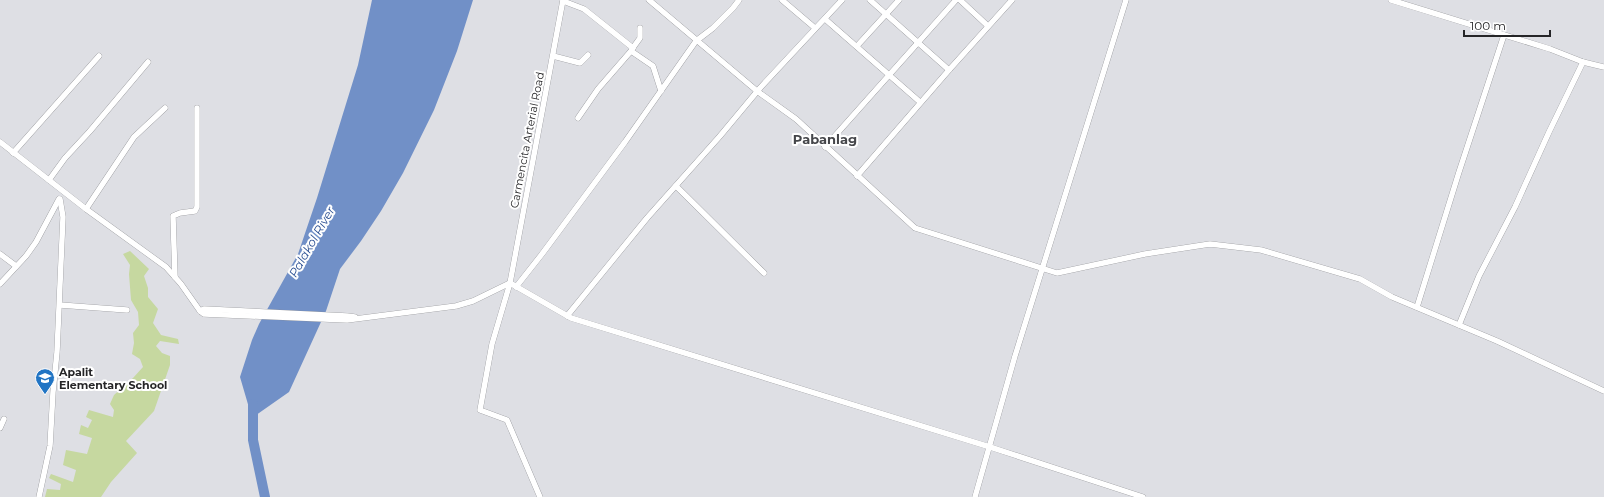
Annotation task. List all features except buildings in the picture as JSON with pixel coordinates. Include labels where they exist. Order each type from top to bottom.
[{"type":"street","points":[[563,0],[584,9],[653,66],[661,91]]},
{"type":"street","name":"Carmencita Arterial Road","points":[[540,497],[507,420],[480,410],[492,344],[510,283],[563,0]]},
{"type":"street","points":[[649,0],[757,91],[796,119],[915,228],[1057,273],[1145,254],[1210,244],[1261,250],[1360,279],[1392,297],[1511,348],[1604,392]]},
{"type":"street","points":[[516,287],[546,249],[696,41],[713,28],[739,0]]},
{"type":"street","points":[[782,0],[815,28]]},
{"type":"street","points":[[567,316],[647,218],[720,136],[757,91],[842,0]]},
{"type":"street","points":[[870,0],[949,70]]},
{"type":"street","points":[[857,46],[899,0]]},
{"type":"street","points":[[825,147],[956,0]]},
{"type":"street","points":[[960,0],[988,26]]},
{"type":"street","points":[[857,176],[920,102],[1012,0]]},
{"type":"street","points":[[975,497],[1015,356],[1126,0]]},
{"type":"street","points":[[1391,0],[1550,49],[1584,62],[1604,67]]},
{"type":"street","points":[[825,19],[920,102]]},
{"type":"street","points":[[578,118],[598,89],[640,38],[640,28]]},
{"type":"street","points":[[1417,307],[1504,35]]},
{"type":"street","points":[[553,56],[580,64],[588,55]]},
{"type":"street","points":[[13,153],[99,56]]},
{"type":"street","points":[[48,180],[65,158],[90,132],[148,62]]},
{"type":"street","points":[[1459,325],[1479,276],[1516,207],[1549,132],[1584,62]]},
{"type":"street","points":[[86,209],[134,137],[165,108]]},
{"type":"street","points":[[175,277],[172,216],[180,213],[195,211],[197,207],[197,108]]},
{"type":"street","points":[[0,142],[86,209],[166,267],[202,311],[358,318],[456,306],[510,283],[567,316],[990,447],[1143,497]]},
{"type":"street","points":[[676,186],[764,273]]},
{"type":"street","points":[[0,284],[36,242],[60,199],[62,190]]},
{"type":"street","points":[[39,497],[50,446],[60,305],[63,217],[60,199]]},
{"type":"street","points":[[0,254],[16,266]]},
{"type":"street","points":[[60,305],[127,310]]},
{"type":"street","points":[[0,428],[4,420]]},
{"type":"green space","points":[[130,251],[149,269],[144,276],[148,288],[148,297],[158,309],[153,323],[161,335],[178,339],[179,344],[160,341],[156,346],[162,353],[170,356],[170,365],[154,411],[126,441],[137,453],[111,482],[101,497],[45,497],[47,489],[60,490],[61,484],[49,478],[51,474],[73,482],[76,470],[63,465],[66,450],[87,454],[92,438],[79,434],[81,425],[88,428],[92,420],[86,417],[89,410],[113,417],[114,410],[110,404],[114,395],[143,367],[140,359],[132,354],[134,343],[133,333],[139,325],[138,312],[131,300],[129,274],[130,265],[123,254]]},
{"type":"water","points":[[372,0],[473,0],[457,51],[434,110],[403,173],[381,211],[340,269],[326,311],[289,392],[252,418],[240,377],[259,324],[298,254],[358,65]]},
{"type":"waterway","name":"Palakol River","points":[[253,404],[253,440],[265,497]]},
{"type":"place","name":"Apalit Elementary School","points":[[45,395]]},
{"type":"district","name":"Pabanlag","points":[[825,139]]}]
